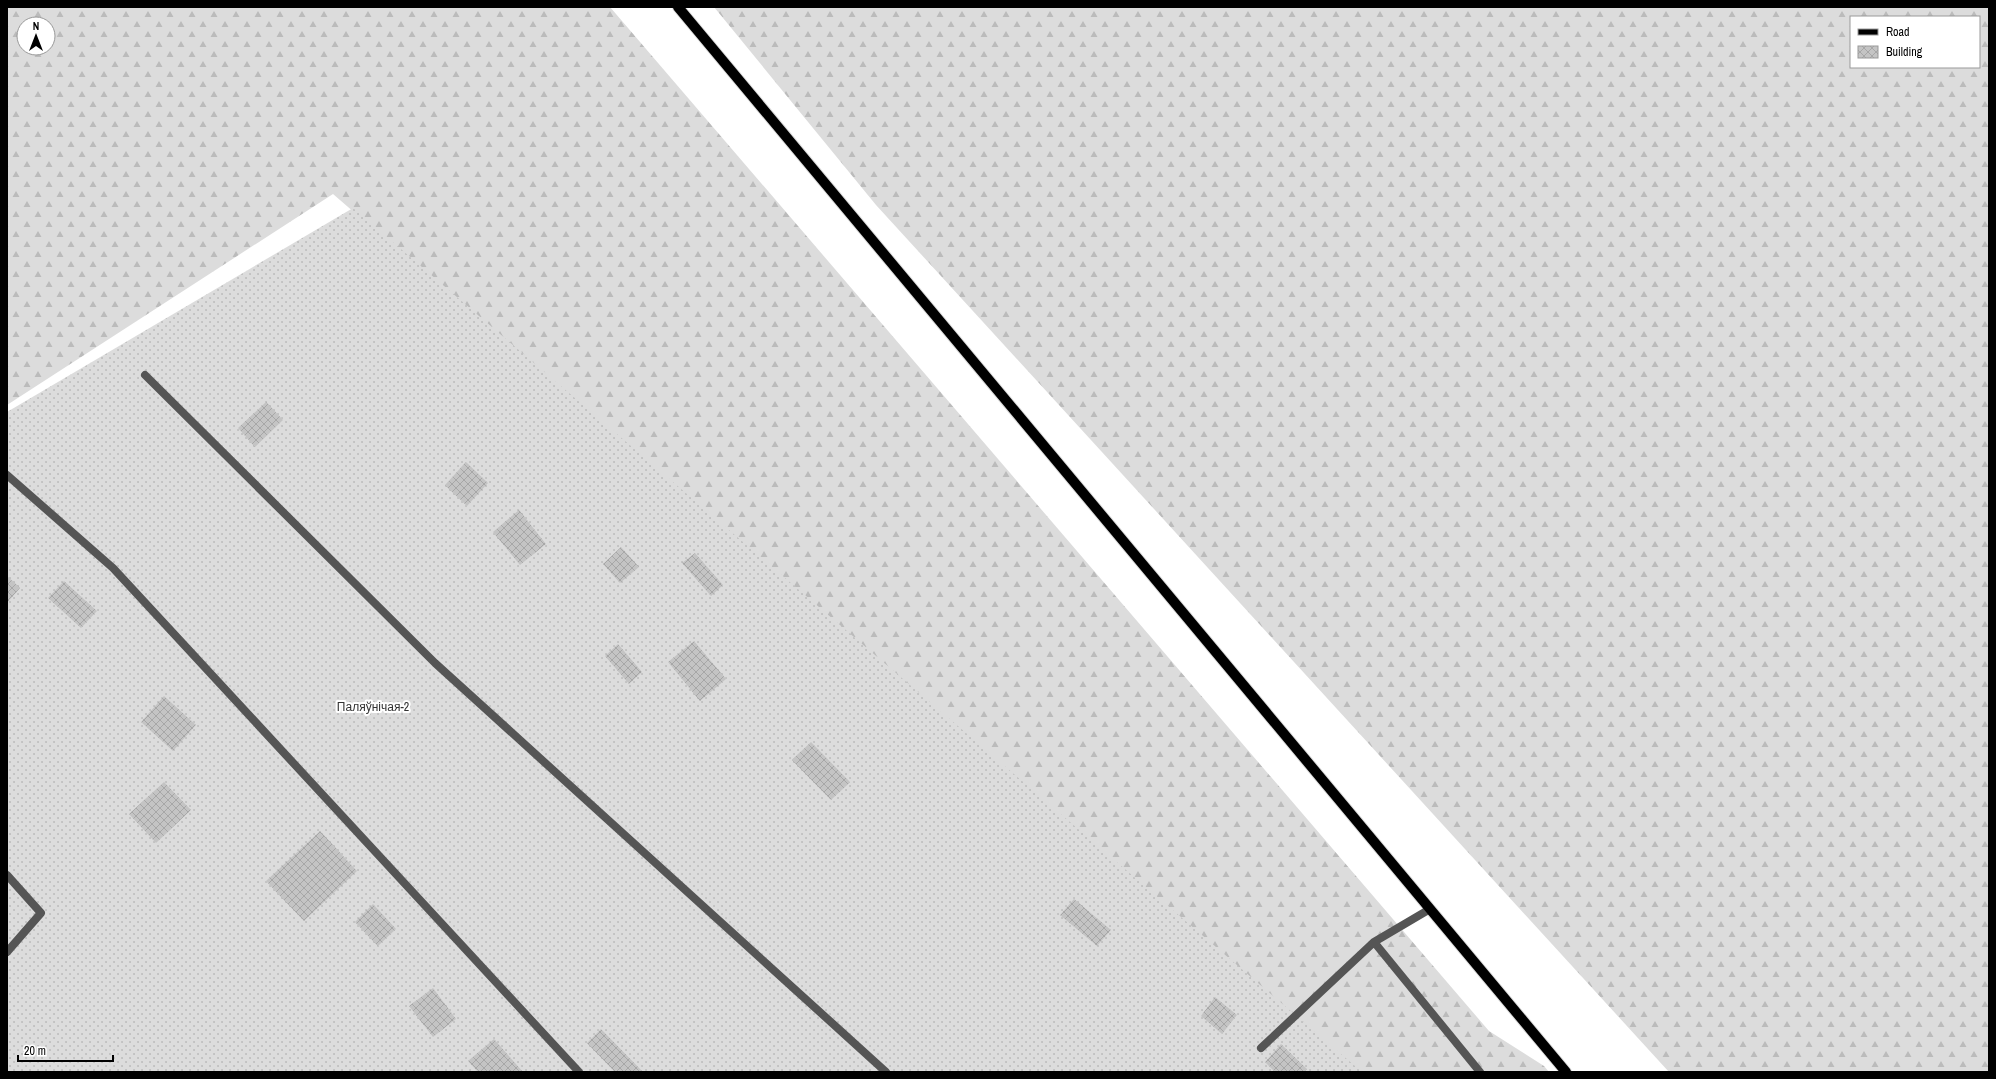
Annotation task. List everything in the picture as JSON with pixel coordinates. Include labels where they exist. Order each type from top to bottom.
[{"type":"main road","points":[[678,7],[1566,1072]]},
{"type":"lane","points":[[145,375],[435,664],[886,1072]]},
{"type":"lane","points":[[7,475],[113,568],[579,1072]]},
{"type":"lane","points":[[7,876],[41,913],[7,952]]},
{"type":"lane","points":[[1261,1048],[1374,942],[1430,909]]},
{"type":"lane","points":[[1374,942],[1480,1072]]},
{"type":"green space","points":[[7,7],[610,7],[1489,1031],[1544,1066],[1549,1072],[1348,1072],[333,194],[7,405]]},
{"type":"green space","points":[[714,7],[1989,7],[1989,1072],[1669,1072],[876,205]]},
{"type":"green space","name":"Паляўнічая-2","points":[[353,208],[1362,1072],[7,1072],[7,412]]},
{"type":"building","points":[[266,402],[283,420],[255,447],[238,428]]},
{"type":"building","points":[[466,462],[488,483],[467,506],[445,485]]},
{"type":"building","points":[[519,510],[546,544],[520,565],[493,532]]},
{"type":"building","points":[[621,547],[639,567],[620,583],[603,564]]},
{"type":"building","points":[[695,553],[723,585],[711,596],[682,563]]},
{"type":"building","points":[[7,576],[20,588],[7,603]]},
{"type":"building","points":[[64,581],[97,611],[81,628],[48,598]]},
{"type":"building","points":[[694,641],[726,679],[700,701],[668,662]]},
{"type":"building","points":[[618,644],[642,672],[629,684],[605,656]]},
{"type":"building","points":[[164,696],[196,725],[173,751],[141,722]]},
{"type":"building","points":[[811,742],[850,782],[831,800],[792,760]]},
{"type":"building","points":[[164,782],[191,810],[156,843],[129,814]]},
{"type":"building","points":[[320,831],[357,871],[304,921],[266,881]]},
{"type":"building","points":[[1074,899],[1111,930],[1097,946],[1060,915]]},
{"type":"building","points":[[373,904],[396,929],[378,946],[355,922]]},
{"type":"building","points":[[433,988],[456,1019],[433,1037],[409,1006]]},
{"type":"building","points":[[1215,997],[1237,1015],[1222,1034],[1201,1016]]},
{"type":"building","points":[[601,1029],[643,1072],[615,1072],[587,1043]]},
{"type":"building","points":[[494,1039],[523,1072],[478,1072],[468,1061]]},
{"type":"building","points":[[1281,1044],[1307,1069],[1304,1072],[1275,1072],[1265,1062]]}]
